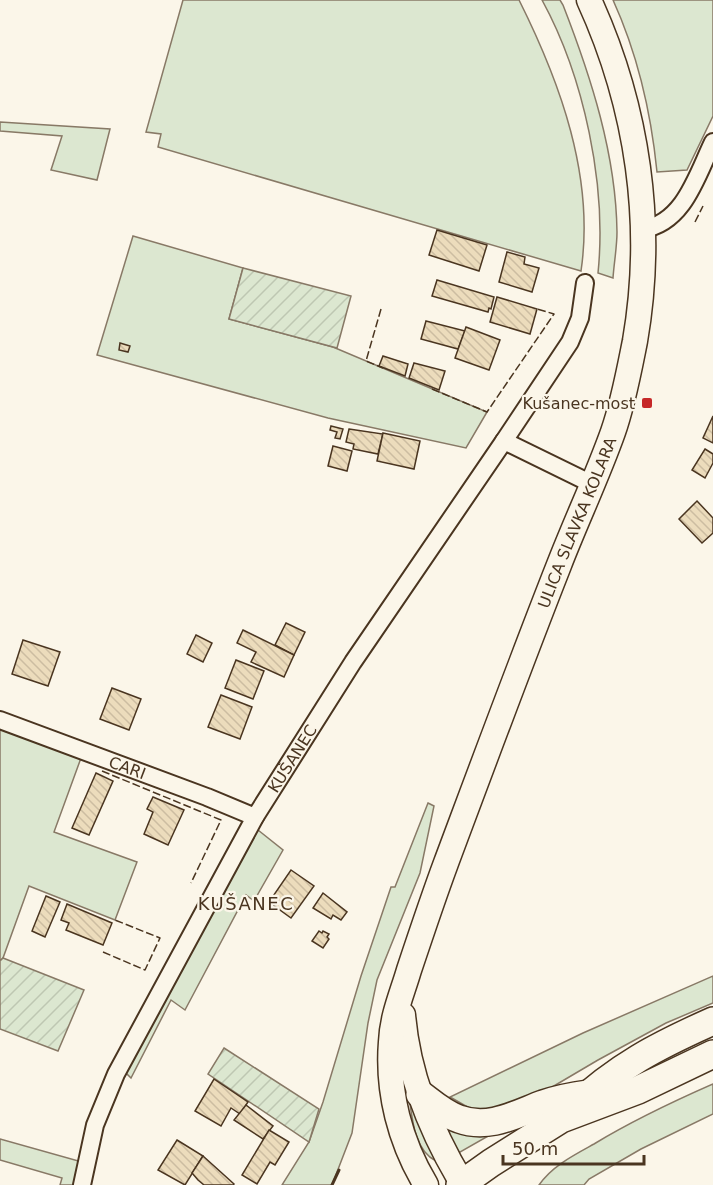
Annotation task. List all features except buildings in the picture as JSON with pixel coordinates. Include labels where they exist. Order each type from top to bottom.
[{"type":"main road","name":"ULICA SLAVKA KOLARA","points":[[426,1185],[413,1162],[400,1130],[394,1102],[390,1065],[393,1018],[438,884],[504,707],[613,430],[635,342],[644,229],[640,181],[621,81],[589,0]]},
{"type":"main road","name":"ULICA SLAVKA KOLARA","points":[[401,995],[409,1058],[420,1094],[440,1143],[461,1184]]},
{"type":"main road","points":[[561,1119],[588,1094],[634,1059],[661,1044],[713,1021]]},
{"type":"main road","points":[[461,1184],[561,1119],[638,1090],[713,1054]]},
{"type":"main road","points":[[420,1094],[437,1108],[459,1119],[476,1123],[495,1122],[544,1104],[588,1094]]},
{"type":"street","points":[[644,229],[656,227],[670,219],[682,205],[713,142]]},
{"type":"street","name":"KUŠANEC","points":[[82,1185],[95,1125],[116,1074],[255,817],[353,662],[570,342],[580,318],[585,283]]},
{"type":"street","points":[[504,441],[592,484]]},
{"type":"street","name":"CARI","points":[[0,720],[255,817]]},
{"type":"green space","points":[[183,0],[519,0],[548,64],[571,131],[583,201],[584,236],[581,271],[158,147],[161,134],[146,132]]},
{"type":"green space","points":[[542,0],[560,0],[563,5],[600,116],[616,203],[617,238],[613,278],[598,273],[599,204],[589,132],[581,97],[557,30]]},
{"type":"green space","points":[[613,0],[713,0],[713,116],[687,170],[657,172],[642,84],[630,42]]},
{"type":"green space","points":[[0,122],[110,129],[97,180],[51,170],[62,136],[0,131]]},
{"type":"green space","points":[[133,236],[243,268],[229,319],[333,347],[487,412],[466,448],[328,418],[97,355]]},
{"type":"green space","points":[[243,268],[351,296],[337,348],[229,319]]},
{"type":"green space","points":[[0,727],[81,758],[54,832],[137,862],[115,920],[29,886],[0,961]]},
{"type":"green space","points":[[428,803],[434,806],[420,873],[377,980],[368,1023],[352,1133],[332,1185],[282,1185],[309,1142],[391,887],[395,887]]},
{"type":"green space","points":[[258,830],[283,850],[254,901],[246,895],[185,1010],[171,1000],[131,1078],[125,1072]]},
{"type":"green space","points":[[3,958],[84,990],[58,1051],[0,1029],[0,961]]},
{"type":"green space","points":[[713,976],[713,1003],[666,1023],[542,1093],[498,1112],[471,1109],[450,1097],[583,1033]]},
{"type":"green space","points":[[224,1048],[319,1109],[309,1142],[208,1074]]},
{"type":"green space","points":[[713,1084],[713,1114],[641,1149],[589,1179],[584,1185],[539,1185],[557,1167],[579,1152],[667,1105]]},
{"type":"green space","points":[[408,1090],[436,1161],[422,1148],[418,1139],[412,1119]]},
{"type":"green space","points":[[445,1124],[490,1135],[455,1155]]},
{"type":"green space","points":[[0,1139],[82,1162],[75,1185],[60,1185],[62,1178],[0,1160]]},
{"type":"fence","points":[[695,222],[703,206]]},
{"type":"fence","points":[[381,309],[366,361],[383,368]]},
{"type":"fence","points":[[432,389],[487,412],[554,314],[537,309]]},
{"type":"fence","points":[[102,771],[221,820],[191,883]]},
{"type":"fence","points":[[103,952],[145,970],[160,938],[115,920]]},
{"type":"wall","points":[[332,1185],[339,1170]]},
{"type":"place","name":"Kušanec-most","points":[[647,403]]},
{"type":"district","name":"KUŠANEC","points":[[246,903]]}]
